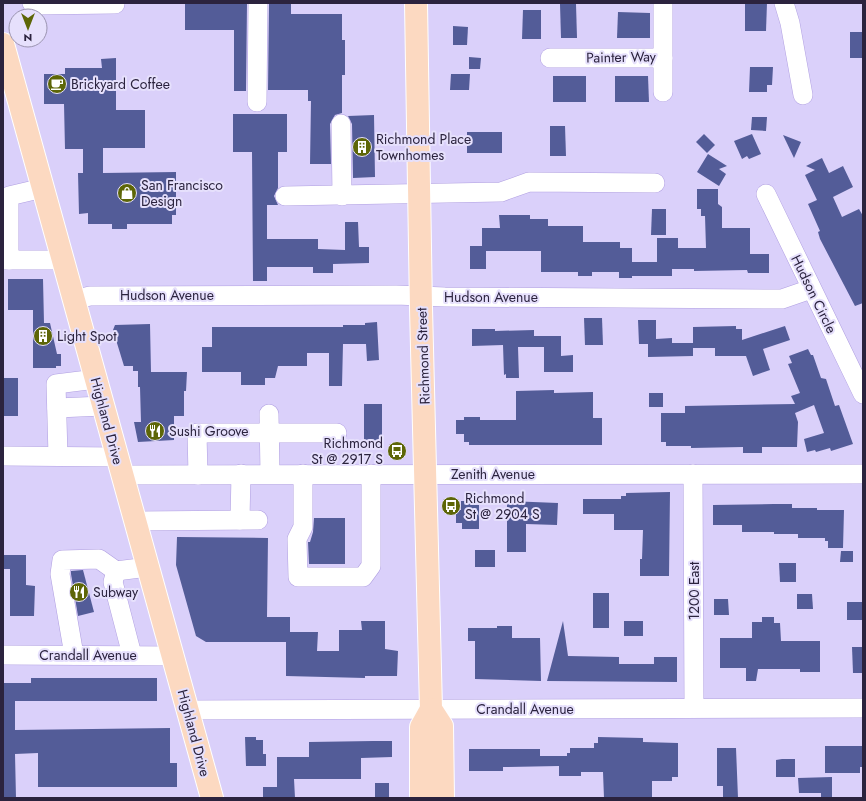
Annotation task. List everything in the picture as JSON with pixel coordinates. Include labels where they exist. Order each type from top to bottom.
[{"type":"main road","name":"Richmond Street","points":[[416,3],[421,296],[431,709]]},
{"type":"main road","name":"Highland Drive","points":[[3,44],[9,91],[43,188],[212,798]]},
{"type":"main road","points":[[421,798],[421,727],[431,709],[442,726],[443,798]]},
{"type":"street","points":[[32,3],[36,5],[115,4]]},
{"type":"street","points":[[257,102],[258,3]]},
{"type":"street","name":"Painter Way","points":[[550,58],[663,58],[663,3]]},
{"type":"street","points":[[784,3],[790,23],[803,95]]},
{"type":"street","points":[[663,58],[663,92]]},
{"type":"street","points":[[342,124],[342,196]]},
{"type":"street","points":[[285,196],[501,192],[529,182],[655,183]]},
{"type":"street","points":[[43,188],[9,196],[6,260],[63,260]]},
{"type":"street","name":"Hudson Circle","points":[[766,194],[863,394]]},
{"type":"street","name":"Hudson Avenue","points":[[74,300],[98,296],[421,296],[782,299],[811,289]]},
{"type":"street","points":[[58,456],[56,384],[96,379]]},
{"type":"street","points":[[57,408],[103,406]]},
{"type":"street","points":[[269,414],[270,474]]},
{"type":"street","points":[[198,475],[197,434],[337,434]]},
{"type":"street","name":"Zenith Avenue","points":[[3,456],[58,456],[120,466],[198,475],[863,474]]},
{"type":"street","points":[[135,521],[249,520],[241,474]]},
{"type":"street","points":[[303,474],[303,546],[298,577],[363,577],[371,566],[371,474]]},
{"type":"street","name":"1200 East","points":[[693,474],[694,708]]},
{"type":"street","points":[[74,655],[60,574],[62,560],[99,559],[116,571],[148,567]]},
{"type":"street","points":[[116,571],[113,582],[132,655]]},
{"type":"street","name":"Crandall Avenue","points":[[3,655],[173,656]]},
{"type":"street","name":"Crandall Avenue","points":[[188,710],[863,708]]},
{"type":"building","points":[[185,3],[247,3],[246,91],[234,91],[234,30],[185,30]]},
{"type":"building","points":[[269,3],[291,3],[291,14],[342,14],[342,40],[345,40],[345,75],[342,75],[342,113],[335,115],[330,124],[331,164],[310,164],[311,101],[308,101],[308,90],[268,90]]},
{"type":"building","points":[[745,3],[767,3],[766,31],[745,31]]},
{"type":"building","points":[[560,4],[576,4],[577,38],[561,38]]},
{"type":"building","points":[[523,10],[541,10],[541,39],[522,39]]},
{"type":"building","points":[[618,12],[650,13],[650,38],[617,38]]},
{"type":"building","points":[[453,26],[468,27],[467,45],[453,45]]},
{"type":"building","points":[[850,32],[863,32],[863,58],[850,58]]},
{"type":"building","points":[[469,57],[481,58],[480,69],[469,69]]},
{"type":"building","points":[[116,58],[116,110],[145,110],[145,148],[103,148],[103,173],[176,172],[176,215],[172,215],[172,224],[127,224],[127,229],[112,229],[112,224],[88,224],[88,213],[79,214],[78,173],[83,173],[83,149],[65,149],[64,104],[44,104],[44,74],[65,74],[65,68],[102,68],[101,59]]},
{"type":"building","points":[[750,67],[773,67],[772,85],[767,85],[767,92],[749,92]]},
{"type":"building","points":[[451,74],[470,74],[469,90],[450,90]]},
{"type":"building","points":[[553,76],[586,76],[586,102],[553,102]]},
{"type":"building","points":[[615,76],[648,76],[649,102],[615,102]]},
{"type":"building","points":[[233,114],[287,114],[287,152],[278,152],[278,188],[274,196],[278,205],[267,205],[267,239],[318,239],[318,249],[345,250],[345,222],[358,222],[359,247],[369,247],[369,263],[333,264],[333,273],[313,273],[313,267],[267,267],[267,281],[253,281],[252,152],[233,152]]},
{"type":"building","name":"Richmond Place Townhomes","points":[[374,115],[375,177],[353,178],[352,124],[348,116]]},
{"type":"building","points":[[752,117],[767,117],[766,131],[751,130]]},
{"type":"building","points":[[550,126],[565,126],[566,156],[550,156]]},
{"type":"building","points":[[467,132],[502,132],[502,153],[467,153]]},
{"type":"building","points":[[704,134],[715,145],[707,153],[696,142]]},
{"type":"building","points":[[752,134],[761,154],[749,159],[747,156],[742,159],[734,141]]},
{"type":"building","points":[[783,135],[801,142],[794,158]]},
{"type":"building","points":[[708,154],[727,166],[719,169],[726,174],[719,186],[697,172]]},
{"type":"building","points":[[822,158],[829,173],[843,166],[853,187],[833,197],[842,217],[859,209],[863,216],[863,303],[855,306],[820,239],[818,232],[820,231],[808,204],[817,200],[805,175],[815,170],[806,166]]},
{"type":"building","points":[[697,189],[718,189],[718,204],[722,207],[722,228],[750,228],[750,254],[769,254],[769,273],[748,273],[747,270],[694,271],[694,269],[672,269],[672,276],[632,276],[632,278],[619,278],[619,272],[592,272],[592,276],[578,276],[578,272],[541,272],[541,251],[486,251],[486,269],[470,269],[470,246],[482,246],[482,228],[500,228],[499,215],[530,215],[530,219],[548,219],[548,226],[583,226],[583,242],[620,242],[620,248],[632,248],[632,262],[657,262],[657,238],[678,238],[678,248],[706,248],[705,216],[701,216],[701,209],[697,209]]},
{"type":"building","points":[[652,209],[666,209],[666,235],[651,235]]},
{"type":"building","points":[[8,279],[43,279],[44,323],[50,323],[57,354],[61,354],[61,366],[56,366],[56,368],[33,368],[33,310],[8,310]]},
{"type":"building","points":[[584,318],[602,318],[603,345],[585,345]]},
{"type":"building","points":[[638,320],[656,320],[656,339],[672,338],[672,343],[693,343],[693,356],[648,357],[648,344],[639,344]]},
{"type":"building","points":[[377,322],[379,360],[367,361],[366,344],[343,344],[342,386],[329,386],[329,353],[307,353],[307,366],[278,366],[275,378],[265,378],[265,385],[241,385],[241,372],[202,372],[202,347],[212,347],[212,327],[343,327],[343,325],[365,325],[365,323]]},
{"type":"building","points":[[150,324],[151,372],[187,372],[186,391],[184,391],[184,416],[174,416],[174,440],[138,442],[134,422],[141,422],[138,371],[133,371],[133,366],[124,366],[113,330],[115,325]]},
{"type":"building","points":[[736,326],[736,329],[742,329],[742,340],[785,326],[790,340],[763,349],[770,370],[753,376],[746,356],[715,356],[715,348],[693,348],[693,327]]},
{"type":"building","points":[[472,329],[495,329],[495,331],[534,330],[534,336],[561,336],[561,356],[573,355],[573,372],[544,372],[544,347],[518,347],[519,378],[506,378],[506,374],[504,375],[503,345],[472,346]]},
{"type":"building","points":[[808,349],[811,355],[813,355],[821,378],[826,379],[835,406],[839,405],[853,444],[831,451],[830,448],[816,452],[815,450],[807,452],[804,439],[824,433],[814,405],[795,413],[798,422],[797,447],[762,447],[762,453],[743,453],[743,447],[691,448],[691,446],[666,446],[666,442],[661,442],[661,413],[685,413],[685,406],[795,404],[791,396],[800,393],[788,364],[792,363],[789,356]]},
{"type":"building","points":[[3,378],[18,378],[18,416],[3,416]]},
{"type":"building","points":[[554,390],[554,393],[593,392],[593,418],[602,418],[602,445],[469,445],[469,442],[464,442],[464,434],[456,434],[456,420],[464,420],[464,417],[480,417],[480,420],[516,420],[516,391]]},
{"type":"building","points":[[649,393],[663,393],[663,407],[649,407]]},
{"type":"building","points":[[364,404],[382,404],[382,446],[364,446]]},
{"type":"building","points":[[670,492],[669,576],[640,576],[643,530],[614,530],[614,514],[583,514],[583,499],[621,499],[621,496],[626,496],[626,493]]},
{"type":"building","points":[[461,501],[474,501],[474,505],[479,505],[479,529],[462,529],[462,523],[456,523],[456,510],[461,510]]},
{"type":"building","points":[[507,501],[558,503],[557,525],[526,524],[526,552],[507,552]]},
{"type":"building","points":[[792,504],[792,508],[844,510],[843,548],[828,548],[828,541],[825,541],[825,538],[798,538],[798,534],[774,534],[774,532],[742,532],[742,525],[713,525],[713,505]]},
{"type":"building","points":[[314,518],[345,518],[345,564],[309,564],[308,542],[310,542],[313,532]]},
{"type":"building","points":[[177,537],[268,538],[267,617],[290,617],[290,632],[318,632],[317,651],[339,651],[339,630],[362,630],[361,621],[385,621],[385,649],[398,651],[397,676],[365,676],[365,678],[286,676],[286,642],[206,642],[196,636],[176,565]]},
{"type":"building","points":[[475,550],[495,550],[495,567],[475,567]]},
{"type":"building","points":[[841,551],[853,551],[853,562],[840,562]]},
{"type":"building","points":[[3,555],[26,555],[26,585],[35,586],[34,616],[10,616],[10,569],[3,569]]},
{"type":"building","points":[[779,563],[796,563],[796,582],[780,582]]},
{"type":"building","name":"Subway","points":[[83,570],[94,612],[78,616],[71,571]]},
{"type":"building","points":[[593,593],[609,593],[609,628],[593,628]]},
{"type":"building","points":[[797,594],[812,594],[813,609],[797,609]]},
{"type":"building","points":[[714,599],[728,599],[729,615],[714,615]]},
{"type":"building","points":[[847,602],[863,602],[863,620],[847,620]]},
{"type":"building","points":[[762,617],[774,617],[774,623],[780,623],[781,641],[820,641],[820,672],[800,672],[800,669],[758,669],[756,681],[746,681],[746,668],[720,668],[720,638],[752,638],[752,622],[762,622]]},
{"type":"building","points":[[563,621],[568,656],[619,657],[619,664],[654,664],[654,657],[677,657],[677,682],[547,681]]},
{"type":"building","points":[[624,621],[643,621],[643,636],[624,636]]},
{"type":"building","points":[[497,626],[512,626],[512,638],[540,638],[541,681],[475,679],[475,641],[468,641],[468,628],[497,628]]},
{"type":"building","points":[[852,647],[863,647],[863,673],[853,673]]},
{"type":"building","points":[[31,678],[157,678],[157,701],[15,701],[15,730],[170,728],[170,763],[177,763],[177,787],[38,787],[38,753],[15,754],[16,798],[3,798],[3,683],[31,683]]},
{"type":"building","points":[[245,737],[256,737],[256,740],[263,740],[263,754],[266,754],[266,766],[246,766]]},
{"type":"building","points":[[598,737],[643,738],[643,742],[678,743],[678,777],[672,777],[672,781],[652,781],[652,798],[604,798],[603,772],[581,772],[581,776],[559,776],[559,766],[503,767],[503,771],[469,771],[469,749],[540,749],[540,756],[567,756],[567,753],[570,753],[570,748],[594,748],[594,743],[598,743]]},
{"type":"building","points":[[392,741],[392,757],[361,758],[361,779],[294,779],[295,798],[263,798],[263,787],[277,787],[277,757],[309,757],[309,742]]},
{"type":"building","points":[[825,746],[863,746],[863,767],[860,767],[860,773],[825,773]]},
{"type":"building","points":[[717,748],[736,748],[738,798],[723,798],[723,786],[717,786]]},
{"type":"building","points":[[795,759],[795,777],[776,777],[776,760]]},
{"type":"building","points":[[832,777],[832,798],[821,798],[821,793],[799,793],[798,778]]},
{"type":"building","points":[[375,783],[389,783],[389,798],[375,798]]},
{"type":"place","name":"Brickyard Coffee","points":[[57,84]]},
{"type":"place","name":"Richmond Place Townhomes","points":[[362,147]]},
{"type":"place","name":"San Francisco Design","points":[[127,193]]},
{"type":"place","name":"Light Spot","points":[[43,336]]},
{"type":"place","name":"Sushi Groove","points":[[155,431]]},
{"type":"place","name":"Richmond St @ 2917 S","points":[[397,451]]},
{"type":"place","name":"Richmond St @ 2904 S","points":[[451,506]]},
{"type":"place","name":"Subway","points":[[79,592]]}]
